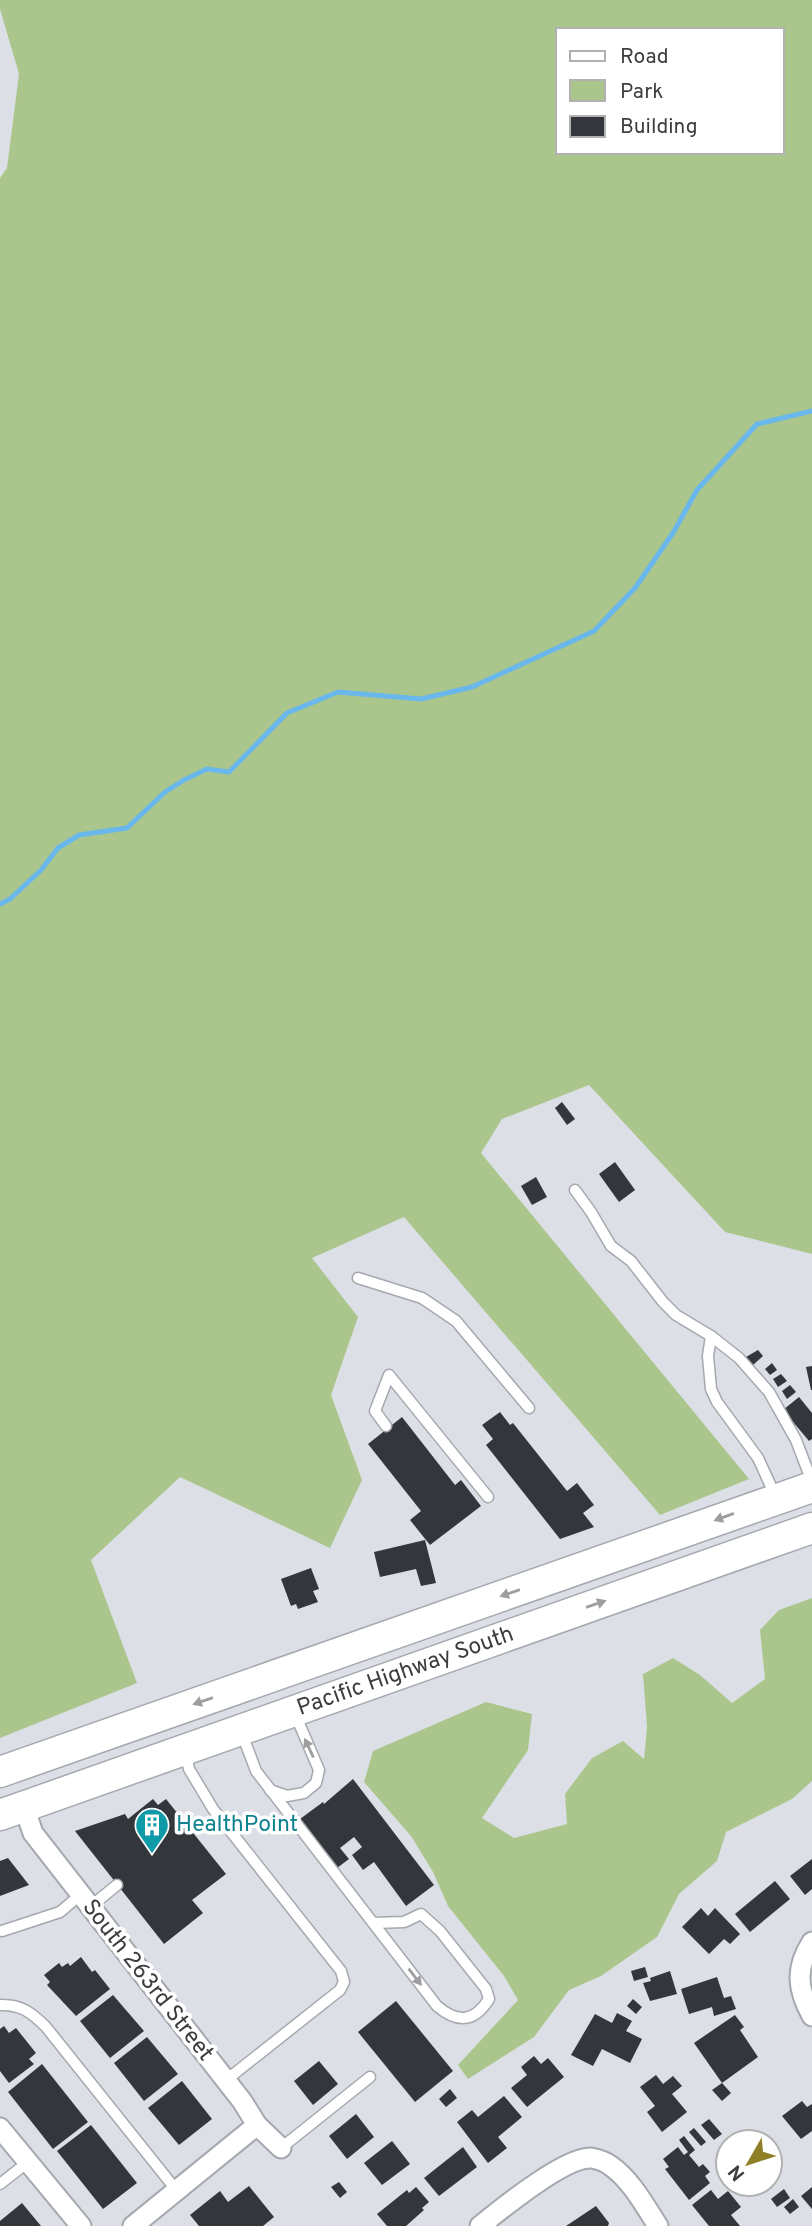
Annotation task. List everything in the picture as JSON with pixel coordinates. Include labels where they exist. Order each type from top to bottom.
[{"type":"main road","name":"Pacific Highway South","points":[[0,1772],[812,1484]]},
{"type":"main road","name":"Pacific Highway South","points":[[12,1811],[812,1528]]},
{"type":"main road","points":[[185,1750],[195,1726],[231,1712],[291,1670]]},
{"type":"main road","points":[[61,1794],[123,1750],[145,1743],[163,1714]]},
{"type":"street","name":"South 263rd Street","points":[[12,1811],[33,1833],[257,2126],[281,2148]]},
{"type":"street","points":[[812,1942],[803,1956],[798,1976],[800,1990],[812,2016]]},
{"type":"street","points":[[133,2226],[257,2126]]},
{"type":"street","points":[[0,2128],[81,2226]]},
{"type":"street","points":[[480,2226],[538,2183],[590,2158],[602,2161],[618,2172],[657,2226]]},
{"type":"lane","points":[[575,1190],[592,1212],[611,1246],[631,1261],[676,1315],[711,1336],[739,1358],[769,1391],[796,1440],[812,1484]]},
{"type":"lane","points":[[358,1278],[422,1298],[456,1321],[529,1408]]},
{"type":"lane","points":[[711,1336],[708,1356],[711,1389],[717,1402],[758,1458],[776,1498]]},
{"type":"lane","points":[[386,1426],[375,1411],[389,1375],[488,1497]]},
{"type":"lane","points":[[270,1790],[287,1796],[304,1793],[316,1783],[319,1770],[295,1711]]},
{"type":"lane","points":[[241,1730],[256,1771],[373,1923],[443,2011],[464,2019],[486,2004],[489,1999],[486,1989],[440,1931],[421,1914],[404,1922],[373,1923]]},
{"type":"lane","points":[[185,1750],[189,1769],[213,1809],[341,1971],[344,1982],[340,1990],[225,2081]]},
{"type":"lane","points":[[2,1931],[60,1912],[117,1885]]},
{"type":"lane","points":[[0,2005],[11,2004],[29,2011],[46,2027],[177,2190]]},
{"type":"lane","points":[[281,2148],[370,2077]]},
{"type":"lane","points":[[0,2185],[28,2162]]},
{"type":"green space","points":[[0,0],[812,0],[812,1254],[725,1232],[589,1085],[502,1119],[481,1153],[749,1479],[660,1515],[404,1217],[312,1258],[358,1317],[331,1395],[362,1480],[330,1548],[180,1477],[91,1560],[137,1683],[0,1738],[0,178],[7,168],[19,74],[0,9]]},
{"type":"green space","points":[[812,1598],[812,1781],[792,1799],[726,1832],[717,1861],[679,1894],[657,1937],[601,1976],[569,1990],[534,2037],[468,2079],[458,2065],[518,2000],[504,1976],[448,1906],[433,1872],[411,1836],[364,1782],[373,1751],[486,1702],[532,1714],[528,1750],[482,1818],[514,1838],[567,1824],[565,1794],[592,1758],[623,1741],[644,1759],[647,1727],[643,1674],[673,1658],[700,1675],[732,1703],[765,1679],[760,1630],[779,1610]]},
{"type":"building","points":[[562,1102],[575,1119],[567,1125],[555,1108]]},
{"type":"building","points":[[615,1162],[635,1190],[619,1202],[599,1174]]},
{"type":"building","points":[[536,1177],[547,1197],[532,1205],[521,1186]]},
{"type":"building","points":[[758,1350],[763,1356],[753,1365],[746,1357]]},
{"type":"building","points":[[772,1363],[777,1370],[770,1375],[765,1369]]},
{"type":"building","points":[[812,1366],[812,1390],[811,1390],[806,1367]]},
{"type":"building","points":[[781,1374],[787,1381],[778,1387],[773,1379]]},
{"type":"building","points":[[790,1385],[796,1392],[787,1399],[782,1391]]},
{"type":"building","points":[[799,1397],[812,1413],[812,1439],[809,1441],[783,1410]]},
{"type":"building","points":[[500,1412],[510,1425],[513,1423],[567,1491],[577,1483],[594,1505],[583,1513],[594,1527],[560,1539],[486,1445],[493,1439],[482,1425]]},
{"type":"building","points":[[402,1417],[455,1485],[461,1480],[481,1506],[430,1545],[410,1520],[421,1511],[368,1444]]},
{"type":"building","points":[[425,1540],[436,1583],[421,1586],[416,1569],[380,1577],[374,1552]]},
{"type":"building","points":[[311,1568],[319,1589],[313,1591],[318,1602],[298,1609],[296,1604],[291,1606],[281,1579]]},
{"type":"building","points":[[353,1779],[434,1885],[406,1906],[374,1862],[363,1870],[352,1855],[362,1847],[354,1837],[340,1848],[349,1859],[337,1868],[300,1819],[323,1802],[324,1804]]},
{"type":"building","name":"HealthPoint","points":[[153,1799],[158,1805],[166,1799],[226,1874],[192,1900],[203,1913],[164,1944],[75,1831],[125,1814],[128,1819]]},
{"type":"building","points":[[8,1858],[29,1885],[0,1896],[0,1861]]},
{"type":"building","points":[[812,1859],[812,1889],[805,1895],[790,1876]]},
{"type":"building","points":[[775,1881],[790,1899],[750,1932],[735,1914]]},
{"type":"building","points":[[701,1908],[708,1916],[715,1908],[740,1934],[730,1944],[724,1939],[709,1954],[682,1927]]},
{"type":"building","points":[[81,1957],[110,1989],[76,2016],[47,1985],[50,1982],[44,1975],[59,1963],[62,1967],[68,1963],[70,1966]]},
{"type":"building","points":[[645,1967],[648,1977],[634,1981],[631,1971]]},
{"type":"building","points":[[670,1971],[677,1994],[650,2001],[643,1983]]},
{"type":"building","points":[[717,1977],[724,1998],[731,1996],[736,2009],[714,2016],[712,2007],[689,2014],[681,1989]]},
{"type":"building","points":[[113,1995],[144,2031],[110,2058],[80,2021]]},
{"type":"building","points":[[633,1999],[642,2007],[636,2014],[627,2006]]},
{"type":"building","points":[[396,2001],[453,2071],[415,2102],[358,2032]]},
{"type":"building","points":[[617,2013],[632,2021],[626,2031],[642,2039],[630,2063],[602,2049],[593,2066],[571,2055],[595,2014],[612,2023]]},
{"type":"building","points":[[735,2015],[744,2027],[740,2030],[758,2057],[722,2083],[694,2043]]},
{"type":"building","points":[[4,2026],[9,2033],[16,2028],[36,2053],[29,2059],[34,2064],[9,2083],[0,2071],[0,2029]]},
{"type":"building","points":[[147,2037],[178,2074],[144,2101],[114,2063]]},
{"type":"building","points":[[534,2056],[541,2064],[548,2058],[564,2077],[527,2107],[511,2088],[527,2075],[521,2067]]},
{"type":"building","points":[[319,2061],[338,2084],[313,2105],[294,2081]]},
{"type":"building","points":[[42,2064],[88,2122],[53,2149],[8,2092]]},
{"type":"building","points":[[656,2075],[663,2084],[673,2076],[682,2086],[672,2094],[687,2112],[662,2132],[647,2112],[655,2106],[640,2087]]},
{"type":"building","points":[[182,2081],[212,2119],[179,2145],[148,2108]]},
{"type":"building","points":[[722,2083],[731,2093],[722,2101],[712,2090]]},
{"type":"building","points":[[450,2089],[457,2098],[446,2107],[439,2099]]},
{"type":"building","points":[[504,2096],[522,2117],[498,2137],[507,2148],[488,2163],[457,2122],[472,2110],[478,2117]]},
{"type":"building","points":[[802,2101],[807,2107],[812,2104],[812,2131],[801,2139],[782,2116]]},
{"type":"building","points":[[356,2114],[374,2137],[347,2159],[329,2136]]},
{"type":"building","points":[[709,2119],[717,2128],[714,2128],[714,2140],[701,2125]]},
{"type":"building","points":[[91,2125],[137,2183],[103,2209],[57,2151]]},
{"type":"building","points":[[694,2128],[706,2142],[701,2146],[689,2132]]},
{"type":"building","points":[[684,2136],[695,2150],[689,2155],[699,2167],[703,2164],[710,2172],[705,2176],[710,2183],[689,2200],[665,2169],[669,2167],[663,2159],[678,2147],[684,2155],[688,2152],[679,2140]]},
{"type":"building","points":[[392,2141],[410,2164],[382,2185],[364,2163]]},
{"type":"building","points":[[463,2147],[477,2167],[439,2196],[424,2178]]},
{"type":"building","points":[[339,2182],[347,2192],[340,2198],[331,2187]]},
{"type":"building","points":[[249,2186],[274,2217],[263,2226],[199,2226],[190,2215],[220,2191],[228,2202]]},
{"type":"building","points":[[416,2187],[429,2202],[422,2208],[424,2210],[406,2226],[387,2226],[377,2214],[407,2190],[409,2193]]},
{"type":"building","points":[[812,2187],[812,2209],[801,2196]]},
{"type":"building","points":[[784,2189],[790,2198],[777,2207],[771,2199],[784,2198]]},
{"type":"building","points":[[711,2190],[714,2198],[734,2198],[741,2207],[731,2215],[740,2226],[709,2226],[692,2205]]},
{"type":"building","points":[[793,2199],[799,2207],[790,2214],[784,2207]]},
{"type":"building","points":[[22,2203],[41,2226],[0,2226],[0,2221]]},
{"type":"building","points":[[596,2206],[609,2223],[608,2226],[566,2226]]},
{"type":"waterway","points":[[0,904],[10,899],[41,870],[58,848],[79,835],[127,828],[165,792],[184,780],[207,769],[229,772],[287,713],[338,692],[421,699],[472,687],[594,631],[635,588],[673,533],[697,490],[757,424],[812,411]]},
{"type":"place","name":"HealthPoint","points":[[152,1855]]}]
